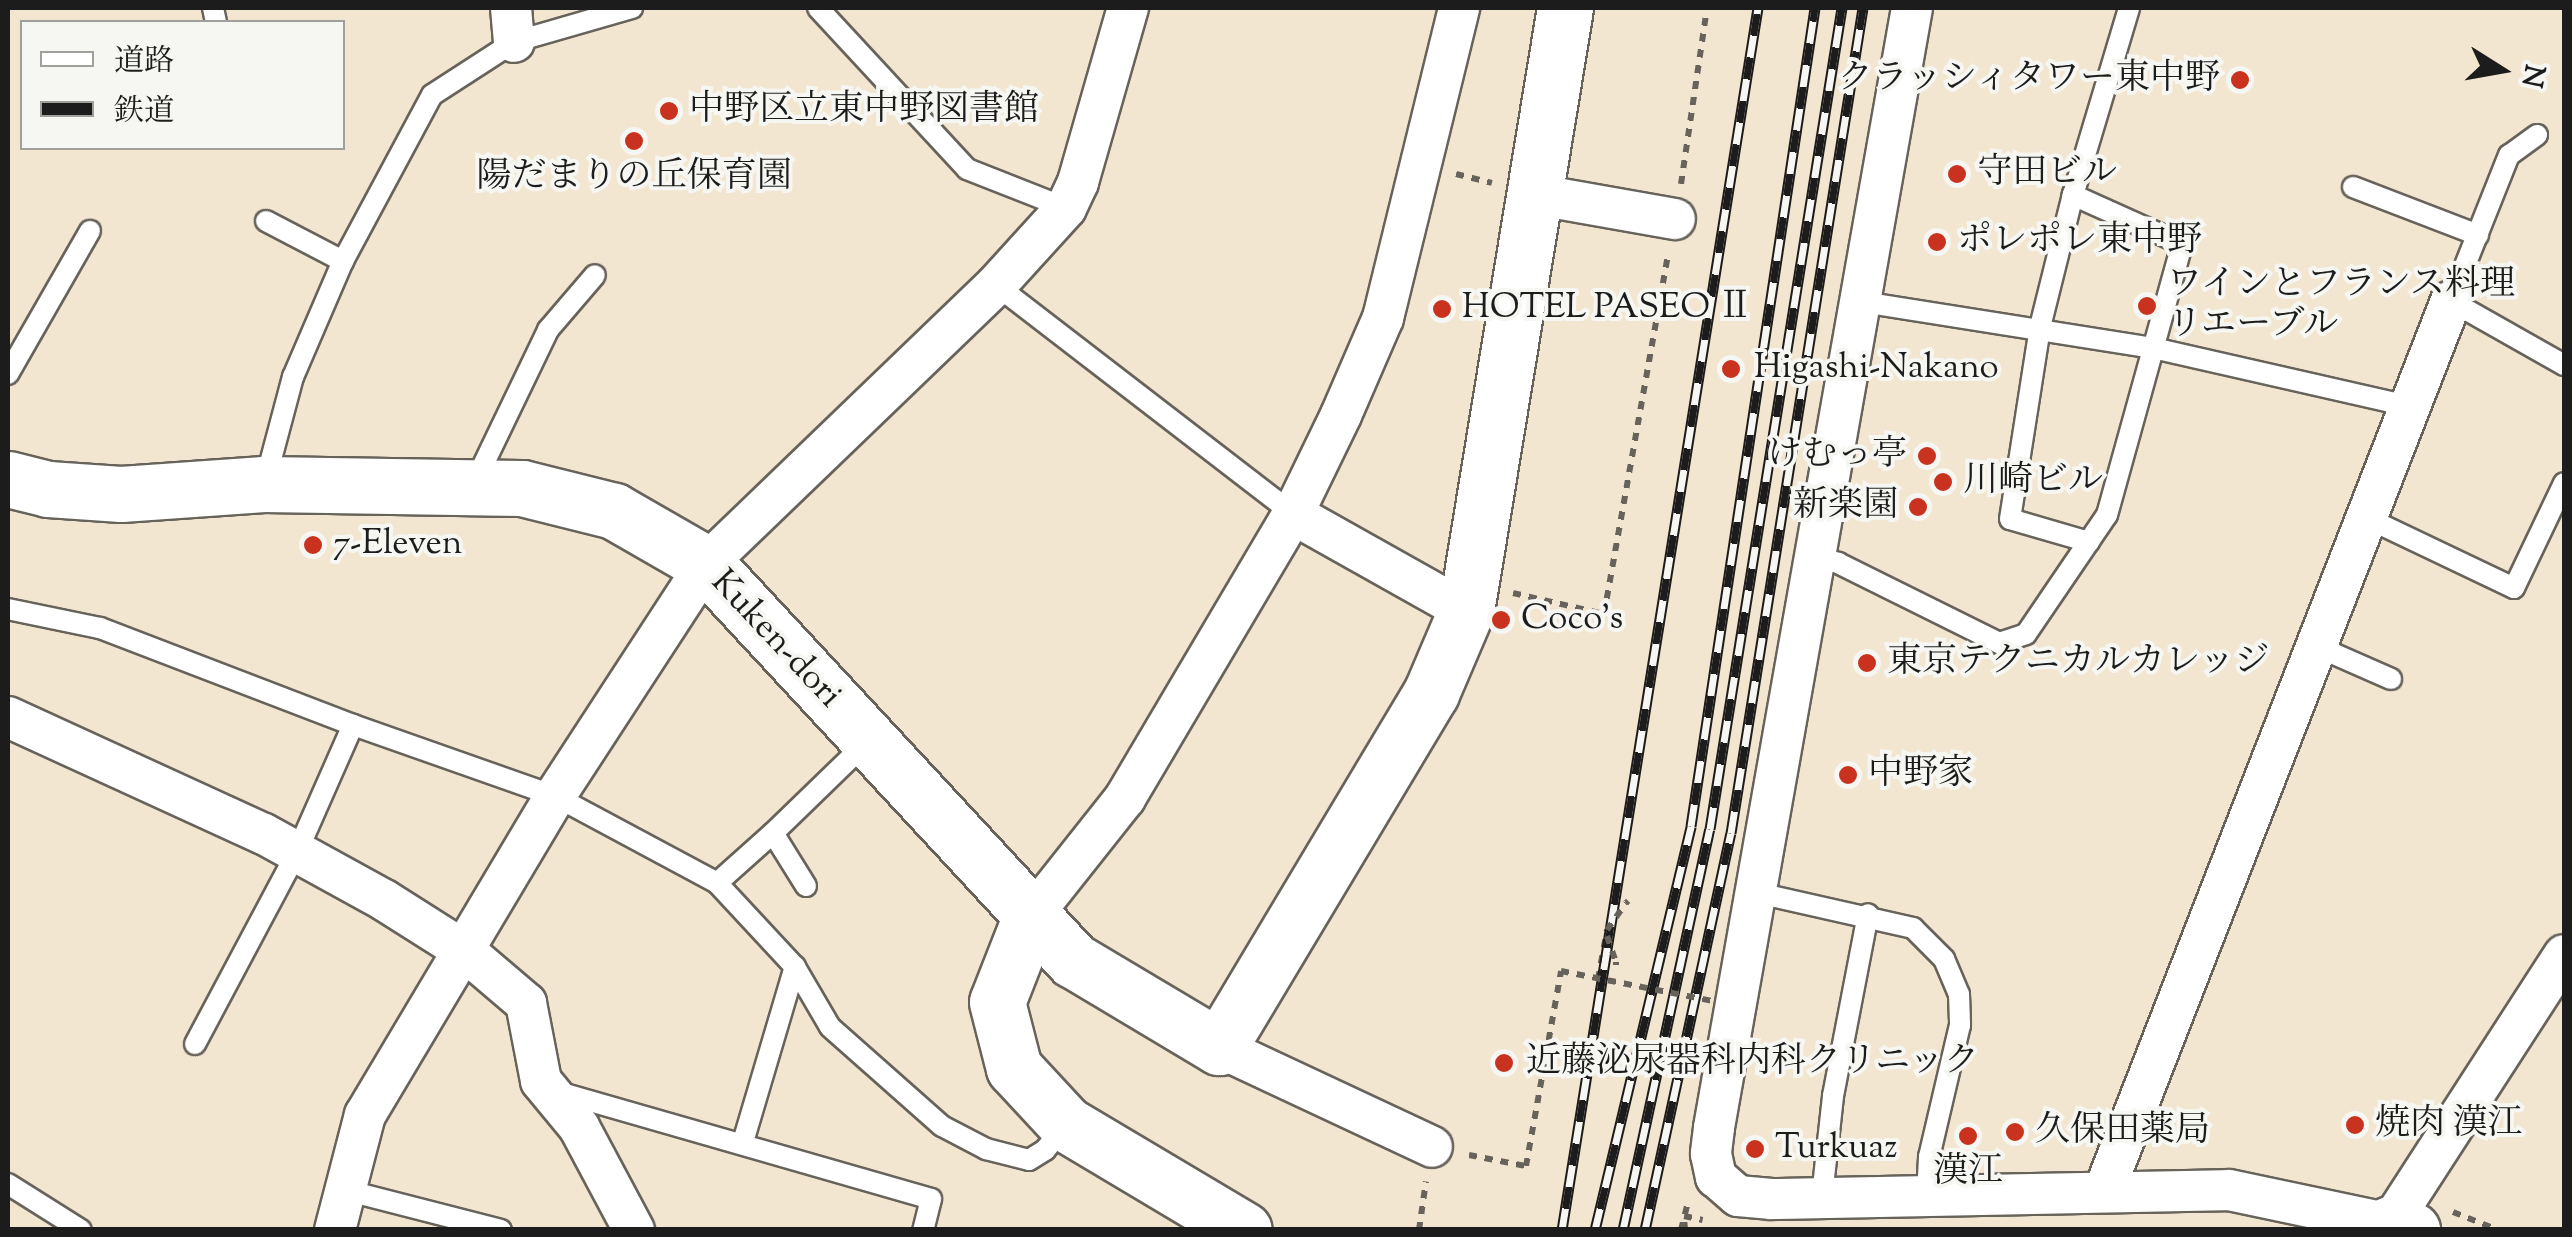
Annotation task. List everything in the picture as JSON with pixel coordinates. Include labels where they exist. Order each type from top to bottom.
[{"type":"street","points":[[335,1230],[365,1116],[466,952],[555,796],[706,564],[996,285],[1066,208],[1078,182],[1128,8]]},
{"type":"street","points":[[1244,1230],[1066,1124],[1014,1068],[1002,1035],[997,1002],[1030,918],[1125,798],[1293,514],[1383,318],[1459,8]]},
{"type":"street","points":[[1432,1148],[1220,1046],[1431,693],[1470,598],[1565,8]]},
{"type":"street","points":[[1912,8],[1813,557],[1712,1154],[1716,1177],[1738,1196],[1927,1197],[2229,1190],[2397,1220],[2557,980]]},
{"type":"street","points":[[1533,194],[1675,220]]},
{"type":"street","points":[[2104,1191],[2451,302]]},
{"type":"street","name":"Kuken-dori","points":[[8,479],[48,488],[121,494],[264,484],[522,488],[614,511],[706,564],[1073,960],[1220,1046]]},
{"type":"street","points":[[1293,514],[1470,598]]},
{"type":"street","points":[[8,717],[297,852],[466,952],[526,1003],[541,1081],[579,1127],[634,1230]]},
{"type":"lane","points":[[264,484],[293,377],[343,262],[432,95],[513,25],[632,8]]},
{"type":"lane","points":[[818,8],[967,170],[1066,208]]},
{"type":"lane","points":[[2089,542],[2010,519],[2040,327],[2073,195],[2129,8]]},
{"type":"lane","points":[[2537,134],[2508,156],[2451,302],[2564,364]]},
{"type":"lane","points":[[2353,187],[2478,235]]},
{"type":"lane","points":[[1813,557],[1838,562],[1999,644],[2026,634],[2108,515],[2182,244],[2073,195]]},
{"type":"lane","points":[[266,221],[343,262]]},
{"type":"lane","points":[[8,374],[90,231]]},
{"type":"lane","points":[[473,486],[548,330],[595,275]]},
{"type":"lane","points":[[996,285],[1293,514]]},
{"type":"lane","points":[[1862,302],[2040,327],[2153,348],[2409,406]]},
{"type":"lane","points":[[2365,517],[2514,588],[2564,483]]},
{"type":"lane","points":[[8,609],[100,628],[353,726],[555,796],[716,883],[796,968],[830,1027],[942,1126],[986,1149],[1029,1160],[1045,1150],[1066,1124]]},
{"type":"lane","points":[[2316,646],[2391,679]]},
{"type":"lane","points":[[195,1044],[297,852],[353,726]]},
{"type":"lane","points":[[716,883],[869,740]]},
{"type":"lane","points":[[773,833],[806,886]]},
{"type":"lane","points":[[1758,893],[1868,914],[1913,928],[1944,958],[1959,994],[1960,1024],[1929,1157],[1927,1197]]},
{"type":"lane","points":[[1822,1196],[1833,1096],[1868,914]]},
{"type":"lane","points":[[742,1142],[796,968]]},
{"type":"lane","points":[[548,1089],[931,1199],[923,1230]]},
{"type":"lane","points":[[8,1184],[81,1230]]},
{"type":"lane","points":[[345,1190],[501,1230]]},
{"type":"path","points":[[1470,598],[1604,614],[1675,220],[1707,8]]},
{"type":"path","points":[[1420,165],[1533,194]]},
{"type":"path","points":[[1598,978],[1606,933],[1627,902]]},
{"type":"path","points":[[1606,933],[1616,964]]},
{"type":"path","points":[[1432,1148],[1526,1166],[1561,971],[1712,1001]]},
{"type":"path","points":[[1680,1230],[1684,1216]]},
{"type":"path","points":[[2397,1220],[2498,1230]]},
{"type":"railway","points":[[1562,1230],[1758,8]]},
{"type":"railway","points":[[1595,1230],[1691,826],[1815,8]]},
{"type":"railway","points":[[1623,1230],[1710,829],[1842,8]]},
{"type":"railway","points":[[1645,1230],[1731,833],[1863,8]]},
{"type":"place","name":"クラッシィタワー東中野","points":[[2240,80]]},
{"type":"place","name":"中野区立東中野図書館","points":[[669,111]]},
{"type":"place","name":"陽だまりの丘保育園","points":[[634,141]]},
{"type":"place","name":"守田ビル","points":[[1957,174]]},
{"type":"place","name":"ポレポレ東中野","points":[[1937,242]]},
{"type":"place","name":"ワインとフランス料理 リエーブル","points":[[2147,306]]},
{"type":"place","name":"HOTEL PASEO Ⅱ","points":[[1442,309]]},
{"type":"place","name":"Higashi-Nakano","points":[[1731,369]]},
{"type":"place","name":"けむっ亭","points":[[1927,456]]},
{"type":"place","name":"川崎ビル","points":[[1943,482]]},
{"type":"place","name":"新楽園","points":[[1918,507]]},
{"type":"place","name":"7-Eleven","points":[[313,545]]},
{"type":"place","name":"Coco's","points":[[1501,620]]},
{"type":"place","name":"東京テクニカルカレッジ","points":[[1867,663]]},
{"type":"place","name":"中野家","points":[[1848,775]]},
{"type":"place","name":"近藤泌尿器科内科クリニック","points":[[1504,1063]]},
{"type":"place","name":"焼肉 漢江","points":[[2355,1125]]},
{"type":"place","name":"久保田薬局","points":[[2015,1132]]},
{"type":"place","name":"漢江","points":[[1968,1136]]},
{"type":"place","name":"Turkuaz","points":[[1755,1149]]}]
